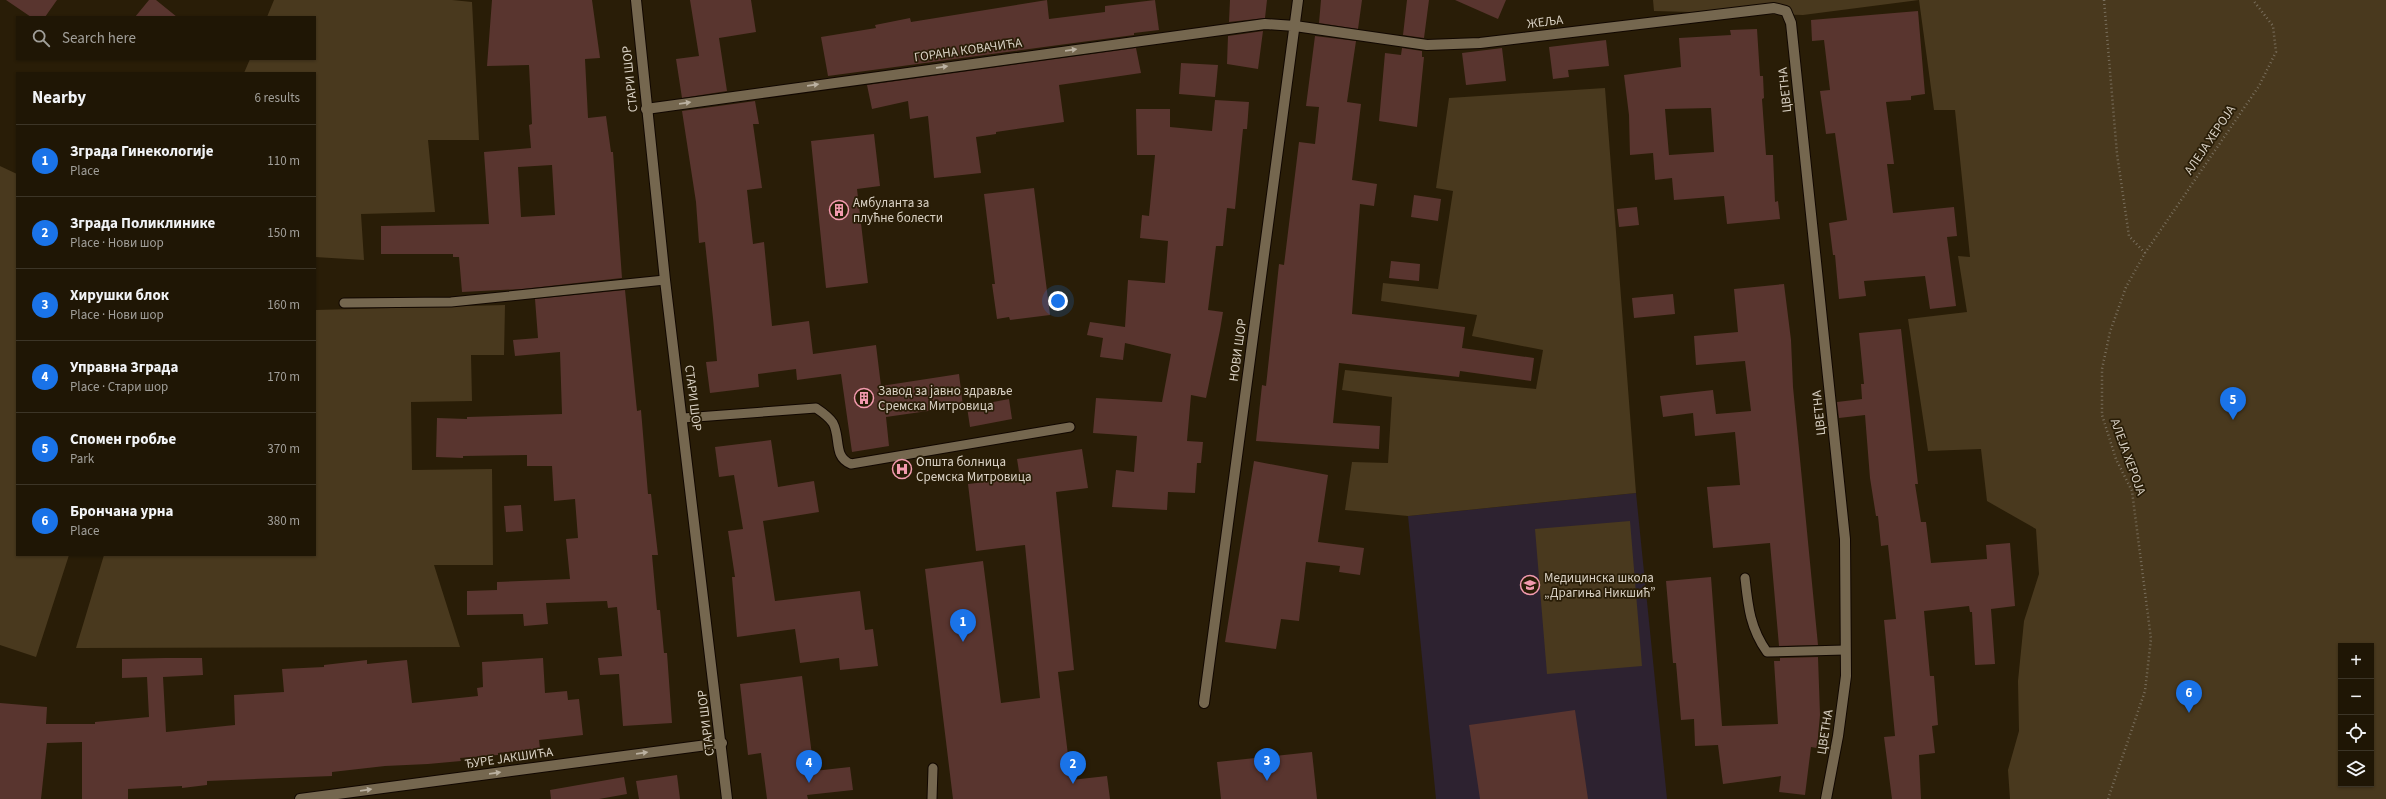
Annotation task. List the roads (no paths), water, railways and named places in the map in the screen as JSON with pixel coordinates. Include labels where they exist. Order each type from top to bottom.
[{"type":"street","name":"СТАРИ ШОР","points":[[636,0],[665,280],[722,743],[727,799]]},
{"type":"street","name":"НОВИ ШОР","points":[[1204,703],[1298,0]]},
{"type":"street","name":"ЖЕЉА","points":[[1294,26],[1426,45],[1480,43],[1774,8],[1786,11],[1791,23]]},
{"type":"street","name":"ЦВЕТНА","points":[[1791,23],[1845,539],[1846,676],[1838,736],[1826,799]]},
{"type":"street","name":"ГОРАНА КОВАЧИЋА","points":[[646,108],[1224,28],[1265,24],[1294,26]]},
{"type":"street","name":"ЂУРЕ ЈАКШИЋА","points":[[300,799],[722,743]]},
{"type":"lane","points":[[344,303],[451,302],[665,280]]},
{"type":"lane","points":[[683,418],[816,408],[833,423],[840,454],[845,461],[851,464],[1070,427]]},
{"type":"lane","points":[[1745,578],[1748,607],[1756,637],[1767,652],[1845,650]]},
{"type":"lane","points":[[932,799],[933,768]]},
{"type":"place","name":"Амбуланта за плућне болести","points":[[839,210]]},
{"type":"place","name":"Завод за јавно здравље Сремска Митровица","points":[[864,398]]},
{"type":"place","name":"Спомен гробље","points":[[2233,420]]},
{"type":"place","name":"Општа болница Сремска Митровица","points":[[902,469]]},
{"type":"place","name":"Медицинска школа „Драгиња Никшић”","points":[[1530,585]]},
{"type":"place","name":"Зграда Гинекологије","points":[[963,642]]},
{"type":"place","name":"Брончана урна","points":[[2189,713]]},
{"type":"place","name":"Хирушки блок","points":[[1267,781]]},
{"type":"place","name":"Управна Зграда","points":[[809,783]]},
{"type":"place","name":"Зграда Поликлинике","points":[[1073,784]]}]
